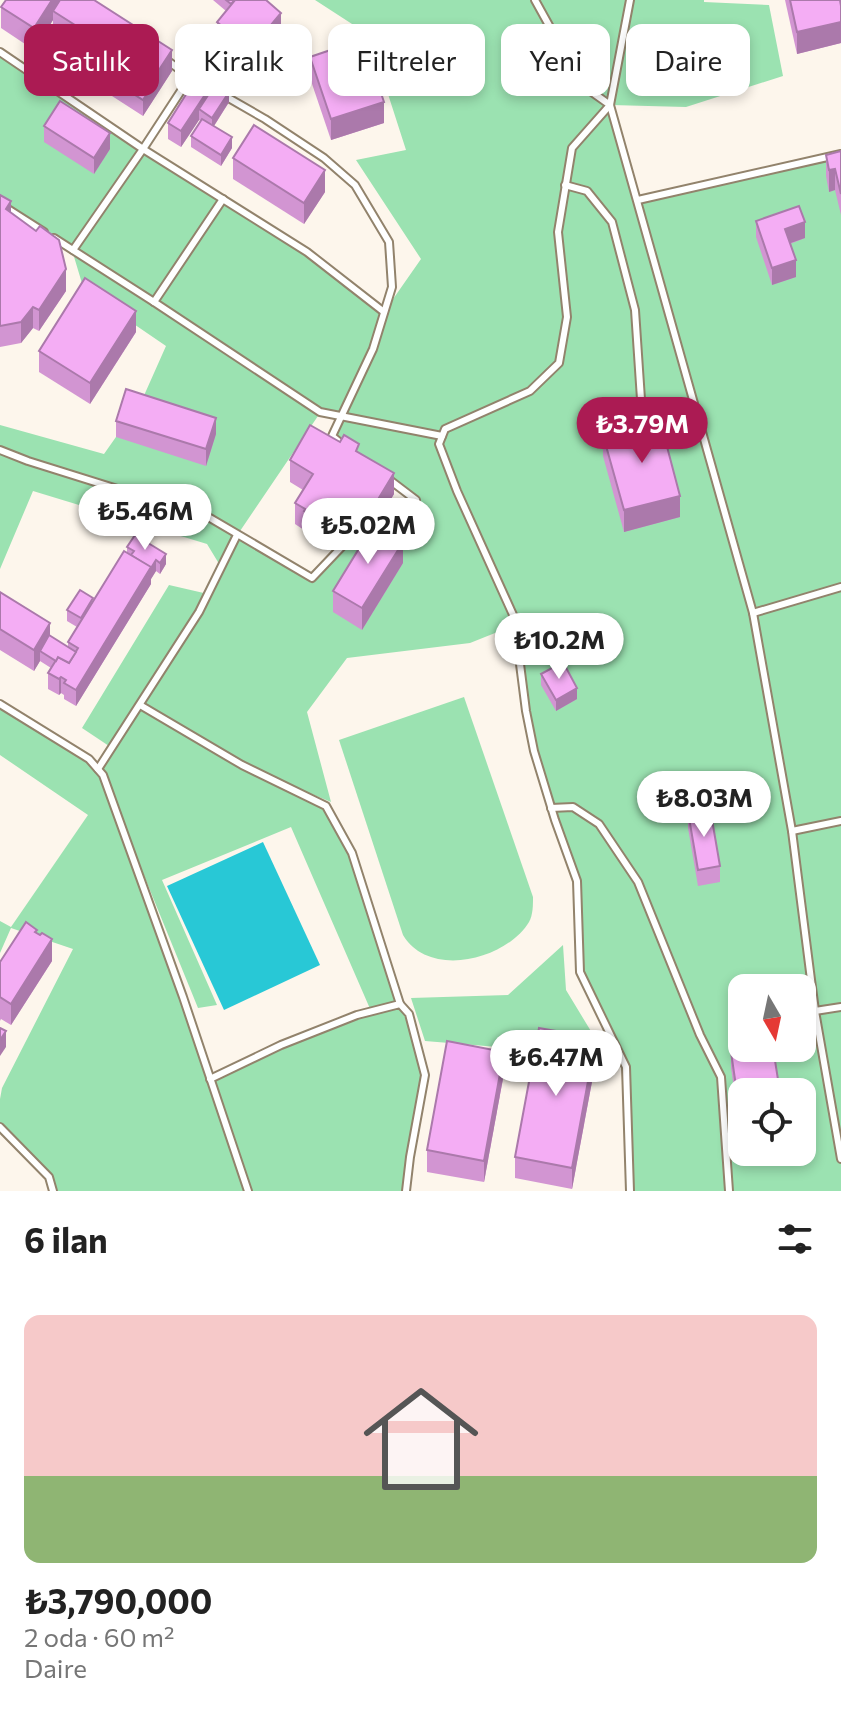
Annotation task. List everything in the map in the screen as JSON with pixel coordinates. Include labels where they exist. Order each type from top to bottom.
[{"type":"lane","points":[[535,0],[582,85],[610,105]]},
{"type":"lane","points":[[630,0],[610,105],[753,613],[792,831],[810,974]]},
{"type":"lane","points":[[0,52],[143,149],[307,252],[384,312]]},
{"type":"lane","points":[[73,250],[178,96]]},
{"type":"lane","points":[[224,96],[324,158],[355,185],[389,242],[392,287],[373,349],[332,436],[356,454]]},
{"type":"lane","points":[[610,105],[572,148],[558,232],[567,317],[559,363],[530,391],[445,429],[439,444],[514,617],[534,751],[577,881],[580,972],[626,1067],[630,1191]]},
{"type":"lane","points":[[638,200],[841,154]]},
{"type":"lane","points":[[565,185],[587,191],[612,222],[635,310],[644,432]]},
{"type":"lane","points":[[154,302],[223,199]]},
{"type":"lane","points":[[0,204],[320,412],[442,436]]},
{"type":"lane","points":[[0,450],[210,518],[312,578],[352,536],[366,545],[387,540],[416,500],[380,472]]},
{"type":"lane","points":[[98,769],[199,612],[237,535]]},
{"type":"lane","points":[[753,613],[841,587]]},
{"type":"lane","points":[[0,704],[89,759],[103,775],[248,1191]]},
{"type":"lane","points":[[140,705],[242,765],[326,806],[352,853],[400,1004],[409,1014],[425,1075],[406,1191]]},
{"type":"lane","points":[[551,808],[573,807],[599,824],[638,882],[700,1035],[721,1077],[729,1191]]},
{"type":"lane","points":[[792,831],[841,821]]},
{"type":"lane","points":[[210,1079],[281,1045],[357,1015],[400,1004]]},
{"type":"lane","points":[[816,1011],[841,1007]]},
{"type":"lane","points":[[816,1017],[841,1159]]},
{"type":"lane","points":[[0,1127],[49,1177],[53,1191]]},
{"type":"green space","points":[[315,0],[704,0],[769,5],[783,76],[750,87],[750,24],[626,24],[626,96],[720,96],[686,107],[611,105],[638,200],[841,154],[841,1191],[630,1191],[626,1067],[580,972],[577,881],[534,751],[514,617],[500,631],[470,643],[347,658],[307,712],[331,802],[263,774],[326,806],[352,853],[400,1004],[409,1014],[425,1075],[406,1191],[53,1191],[48,1177],[0,1127],[2,1088],[73,949],[11,928],[0,953],[0,921],[11,927],[88,815],[0,755],[0,705],[89,759],[98,769],[112,748],[82,728],[169,585],[208,594],[221,567],[207,544],[33,491],[0,569],[0,425],[104,454],[142,400],[166,346],[84,290],[72,250],[0,204],[0,52],[24,68],[24,96],[65,96],[307,252],[384,312],[421,259],[356,160],[406,150],[389,96],[485,96],[485,24],[352,24]],"holes":[[[320,413],[339,416],[332,436],[416,500],[387,540],[367,545],[352,536],[312,578],[238,534]],[[103,775],[198,1008],[217,1005],[162,880],[291,827],[371,1011],[281,1045],[210,1079]]]},
{"type":"green space","points":[[464,697],[533,897],[533,907],[529,922],[503,946],[467,959],[448,960],[430,957],[415,949],[403,935],[339,740]]},
{"type":"green space","points":[[563,945],[566,990],[606,1056],[425,1041],[411,998],[508,995]]},
{"type":"water","points":[[263,842],[320,965],[224,1010],[167,886]]},
{"type":"building","points":[[6,0],[52,0],[37,24],[28,24],[1,7]]},
{"type":"building","points":[[60,0],[94,0],[131,24],[73,24],[53,11]]},
{"type":"building","points":[[235,0],[266,0],[281,13],[272,24],[217,22]]},
{"type":"building","points":[[790,0],[840,0],[841,22],[797,32]]},
{"type":"building","points":[[159,42],[172,50],[159,70]]},
{"type":"building","points":[[328,51],[328,96],[382,96],[384,102],[331,119],[312,56]]},
{"type":"building","points":[[185,96],[204,96],[181,131],[168,123]]},
{"type":"building","points":[[208,96],[226,96],[212,118],[199,109]]},
{"type":"building","points":[[60,101],[110,133],[94,158],[44,126]]},
{"type":"building","points":[[202,119],[232,137],[221,155],[191,136]]},
{"type":"building","points":[[254,125],[325,170],[304,203],[233,158]]},
{"type":"building","points":[[841,151],[841,194],[835,169],[829,170],[826,155]]},
{"type":"building","points":[[0,195],[11,201],[6,209],[36,231],[40,226],[59,240],[66,269],[39,310],[33,307],[21,322],[0,326]]},
{"type":"building","points":[[799,206],[805,222],[785,229],[796,260],[772,268],[756,221]]},
{"type":"building","points":[[85,278],[136,311],[90,383],[39,351]]},
{"type":"building","points":[[126,389],[216,418],[206,449],[116,421]]},
{"type":"building","points":[[660,420],[680,496],[624,510],[603,435]]},
{"type":"building","points":[[310,425],[340,442],[344,435],[359,444],[356,451],[394,473],[371,511],[352,500],[336,527],[295,503],[313,474],[290,460]]},
{"type":"building","points":[[374,524],[403,542],[362,608],[333,591]]},
{"type":"building","points":[[135,535],[166,554],[160,563],[156,560],[151,568],[131,555],[134,551],[127,547]]},
{"type":"building","points":[[124,551],[151,567],[76,690],[64,683],[66,680],[48,673],[58,657],[69,663],[78,648],[68,642]]},
{"type":"building","points":[[80,590],[93,598],[81,618],[67,610]]},
{"type":"building","points":[[0,592],[50,623],[34,650],[0,629]]},
{"type":"building","points":[[49,635],[76,652],[69,663],[58,657],[56,661],[40,651]]},
{"type":"building","points":[[563,662],[577,688],[556,700],[541,674]]},
{"type":"building","points":[[710,808],[720,866],[698,870],[688,812]]},
{"type":"building","points":[[26,922],[37,930],[35,932],[52,939],[11,1004],[0,997],[0,962]]},
{"type":"building","points":[[539,1028],[596,1038],[572,1168],[515,1157]]},
{"type":"building","points":[[447,1041],[504,1052],[484,1161],[427,1150]]},
{"type":"building","points":[[732,1062],[775,1062],[778,1078],[735,1078]]}]
